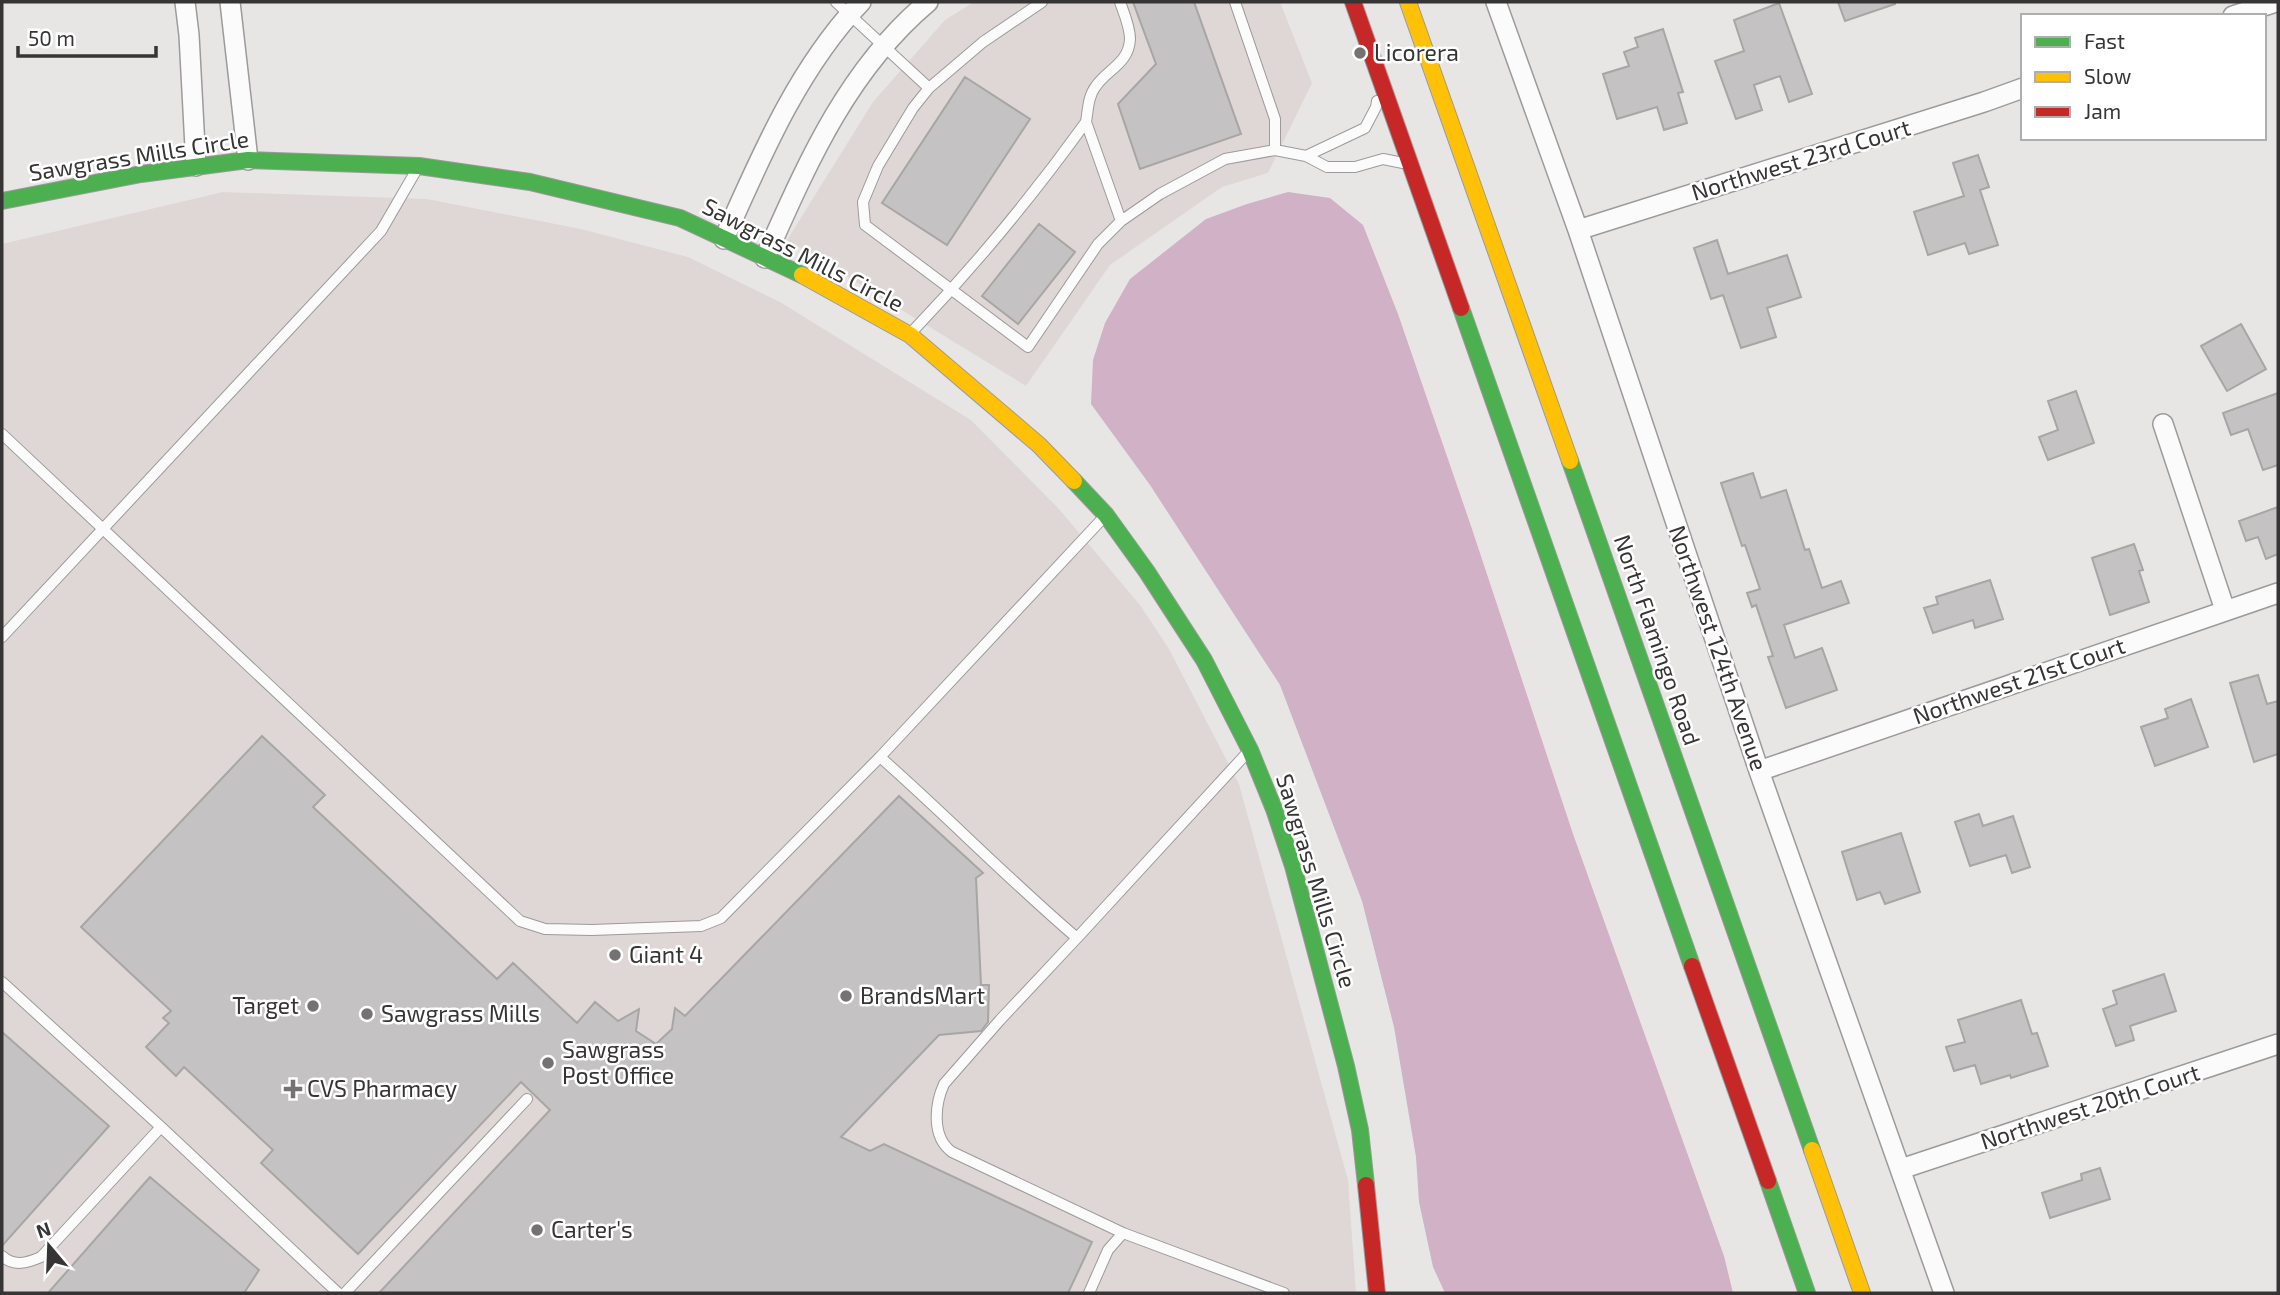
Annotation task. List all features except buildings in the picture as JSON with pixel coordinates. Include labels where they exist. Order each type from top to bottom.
[{"type":"main road","points":[[1353,2],[1807,1293]]},
{"type":"main road","name":"North Flamingo Road","points":[[1408,2],[1862,1293]]},
{"type":"main road","name":"Sawgrass Mills Circle","points":[[2,201],[76,186],[248,160],[419,166],[530,182],[680,218],[814,281],[909,335],[1039,445],[1106,515],[1204,660],[1250,750],[1293,866],[1346,1066],[1360,1130],[1377,1293]]},
{"type":"street","points":[[185,2],[196,166]]},
{"type":"street","points":[[230,2],[248,160]]},
{"type":"street","points":[[765,258],[808,166],[847,94],[883,45],[928,2]]},
{"type":"street","name":"Northwest 124th Avenue","points":[[1496,2],[1578,230],[1759,771],[1944,1293]]},
{"type":"street","points":[[2239,14],[2276,2]]},
{"type":"street","points":[[724,239],[767,145],[808,70],[849,6]]},
{"type":"street","name":"Northwest 23rd Court","points":[[1578,230],[1984,103],[2021,89]]},
{"type":"street","points":[[2163,424],[2225,610]]},
{"type":"street","name":"Northwest 21st Court","points":[[1759,771],[2278,593]]},
{"type":"street","name":"Northwest 20th Court","points":[[1901,1170],[2278,1044]]},
{"type":"lane","points":[[1042,2],[983,42],[929,88],[913,108],[878,166],[863,202],[865,225],[1028,348],[1098,244],[1121,221],[1160,194],[1225,159],[1275,150],[1306,156],[1327,167],[1355,167],[1383,159],[1410,165]]},
{"type":"lane","points":[[909,335],[951,291],[1086,122],[1090,98],[1096,85],[1123,61],[1129,49],[1130,36],[1121,2]]},
{"type":"lane","points":[[1235,2],[1275,119],[1275,150]]},
{"type":"lane","points":[[849,6],[883,45],[929,88]]},
{"type":"lane","points":[[1306,156],[1365,128],[1376,107],[1380,80]]},
{"type":"lane","points":[[1086,122],[1121,221]]},
{"type":"lane","points":[[2,637],[381,231],[419,166]]},
{"type":"lane","points":[[2,434],[500,904],[520,921],[545,929],[619,930],[701,926],[721,918],[880,757],[1106,515]]},
{"type":"lane","points":[[1250,750],[944,1084],[937,1103],[937,1126],[944,1143],[952,1152],[1123,1233],[1284,1293]]},
{"type":"lane","points":[[880,757],[1077,938]]},
{"type":"lane","points":[[2,982],[338,1293]]},
{"type":"lane","points":[[345,1293],[527,1099]]},
{"type":"lane","points":[[2,1256],[9,1262],[25,1264],[41,1257],[161,1127]]},
{"type":"lane","points":[[1089,1293],[1108,1250],[1123,1233]]},
{"type":"shaded area","points":[[974,2],[1280,2],[1312,83],[1268,173],[1222,187],[1110,265],[1026,386],[787,240],[873,102],[945,20]]},
{"type":"shaded area","name":"Sawgrass Mills","points":[[223,192],[427,199],[581,229],[688,257],[780,302],[971,420],[1059,509],[1140,605],[1169,649],[1239,784],[1348,1180],[1356,1293],[2,1293],[2,244]]},
{"type":"shaded area","points":[[1288,192],[1330,198],[1363,225],[1398,314],[1573,834],[1724,1256],[1733,1293],[1445,1293],[1433,1267],[1419,1202],[1416,1157],[1394,1027],[1362,901],[1280,685],[1150,485],[1091,404],[1093,360],[1105,323],[1130,279],[1206,219]]},
{"type":"traffic: fast","points":[[2,201],[141,174],[248,160],[419,166],[530,182],[680,218],[802,275]]},
{"type":"traffic: fast","points":[[1461,308],[1692,966]]},
{"type":"traffic: fast","points":[[1570,461],[1812,1150]]},
{"type":"traffic: fast","points":[[1074,481],[1106,515],[1147,572],[1204,660],[1250,750],[1293,866],[1346,1066],[1360,1130],[1366,1185]]},
{"type":"traffic: fast","points":[[1768,1181],[1807,1293]]},
{"type":"traffic: slow","points":[[1408,2],[1570,461]]},
{"type":"traffic: slow","points":[[802,275],[910,335],[1039,445],[1074,481]]},
{"type":"traffic: slow","points":[[1812,1150],[1862,1293]]},
{"type":"traffic: jam","points":[[1353,2],[1461,308]]},
{"type":"traffic: jam","points":[[1692,966],[1768,1181]]},
{"type":"traffic: jam","points":[[1366,1185],[1377,1293]]},
{"type":"place","name":"Licorera","points":[[1360,53]]},
{"type":"place","name":"Giant 4","points":[[615,955]]},
{"type":"place","name":"BrandsMart","points":[[846,996]]},
{"type":"place","name":"Target","points":[[313,1006]]},
{"type":"place","name":"Sawgrass Mills","points":[[367,1014]]},
{"type":"place","name":"Sawgrass Post Office","points":[[548,1063]]},
{"type":"place","name":"CVS Pharmacy","points":[[293,1089]]},
{"type":"place","name":"Carter's","points":[[537,1230]]}]
